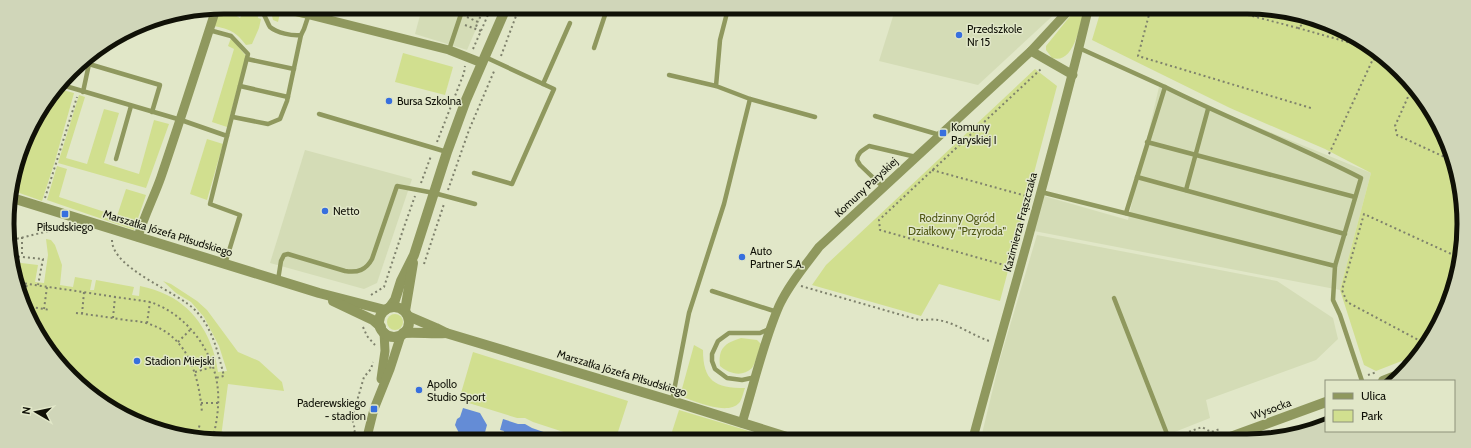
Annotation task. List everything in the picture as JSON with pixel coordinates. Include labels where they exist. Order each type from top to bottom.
[{"type":"street","points":[[138,237],[142,222],[155,194],[181,120],[214,14]]},
{"type":"street","points":[[309,14],[483,60]]},
{"type":"street","points":[[379,396],[385,351],[380,318],[394,300],[401,281],[414,255],[447,152],[466,100],[503,14]]},
{"type":"street","name":"Komuny Paryskiej","points":[[742,423],[770,329],[777,312],[792,284],[819,247],[1031,51],[1065,14]]},
{"type":"street","name":"Kazimierza Frąszczaka","points":[[973,434],[1020,270],[1073,75],[1087,14]]},
{"type":"street","points":[[1031,51],[1073,75]]},
{"type":"street","name":"Marszałka Józefa Piłsudskiego","points":[[16,199],[319,293],[388,309]]},
{"type":"street","points":[[368,434],[379,396],[402,334],[408,325],[406,314],[414,255]]},
{"type":"street","name":"Marszałka Józefa Piłsudskiego","points":[[319,293],[373,320],[382,329]]},
{"type":"street","points":[[388,309],[396,307],[406,314],[446,333]]},
{"type":"street","points":[[382,329],[392,336],[414,332],[434,334],[446,333]]},
{"type":"street","name":"Marszałka Józefa Piłsudskiego","points":[[446,333],[777,434]]},
{"type":"street","name":"Wysocka","points":[[1239,434],[1325,402]]},
{"type":"lane","points":[[264,14],[270,26],[283,33],[295,36],[301,35]]},
{"type":"lane","points":[[233,116],[268,124],[280,119],[288,97],[301,35],[309,14]]},
{"type":"lane","points":[[594,48],[605,14]]},
{"type":"lane","points":[[716,86],[720,40],[727,14]]},
{"type":"lane","points":[[449,50],[461,15]]},
{"type":"lane","points":[[543,84],[570,23]]},
{"type":"lane","points":[[209,30],[231,36],[248,54],[210,204],[240,215],[225,264]]},
{"type":"lane","points":[[1079,48],[1165,87],[1208,109],[1326,160],[1361,178],[1335,266],[1333,300],[1340,315],[1362,380]]},
{"type":"lane","points":[[247,59],[294,69]]},
{"type":"lane","points":[[474,173],[512,184],[554,88],[498,63],[483,60]]},
{"type":"lane","points":[[81,91],[89,64],[160,85],[152,112]]},
{"type":"lane","points":[[669,75],[716,86],[750,99],[815,118]]},
{"type":"lane","points":[[66,86],[181,120],[228,136]]},
{"type":"lane","points":[[240,86],[288,97]]},
{"type":"lane","points":[[1126,213],[1165,87]]},
{"type":"lane","points":[[672,401],[689,314],[724,204],[750,99]]},
{"type":"lane","points":[[116,159],[131,106]]},
{"type":"lane","points":[[1186,190],[1208,109]]},
{"type":"lane","points":[[319,114],[447,152]]},
{"type":"lane","points":[[875,116],[940,136]]},
{"type":"lane","points":[[1148,142],[1356,197]]},
{"type":"lane","points":[[884,188],[860,166],[857,156],[861,150],[870,146],[916,157]]},
{"type":"lane","points":[[1137,176],[1345,234]]},
{"type":"lane","points":[[278,280],[284,254],[345,271],[355,272],[368,266],[372,259],[397,186],[434,193],[475,204]]},
{"type":"lane","points":[[1041,192],[1335,266]]},
{"type":"lane","points":[[712,291],[777,312]]},
{"type":"lane","points":[[1114,298],[1167,434]]},
{"type":"lane","points":[[756,377],[742,380],[727,378],[721,374],[715,369],[712,361],[714,347],[718,341],[729,333],[760,333],[770,329]]},
{"type":"path","points":[[423,266],[469,130],[517,14]]},
{"type":"path","points":[[1149,14],[1138,56],[1311,108]]},
{"type":"path","points":[[1244,14],[1353,43]]},
{"type":"path","points":[[461,15],[478,22]]},
{"type":"path","points":[[475,29],[481,15]]},
{"type":"path","points":[[458,22],[481,31]]},
{"type":"path","points":[[1298,28],[1305,22]]},
{"type":"path","points":[[1330,152],[1373,59],[1381,63]]},
{"type":"path","points":[[1010,267],[880,230],[879,220],[1038,72]]},
{"type":"path","points":[[45,199],[81,91]]},
{"type":"path","points":[[1410,92],[1395,126],[1397,135],[1447,158]]},
{"type":"path","points":[[931,170],[1027,196]]},
{"type":"path","points":[[1422,342],[1347,302],[1342,290],[1364,214],[1454,255]]},
{"type":"path","points":[[14,239],[53,230],[70,223]]},
{"type":"path","points":[[112,236],[112,244],[119,256],[138,273],[178,297],[200,316],[214,339],[220,359],[224,376],[215,378]]},
{"type":"path","points":[[22,237],[22,257]]},
{"type":"path","points":[[17,256],[43,260],[38,285]]},
{"type":"path","points":[[22,283],[150,302],[168,310],[191,329],[204,348],[212,366],[218,390],[214,434]]},
{"type":"path","points":[[25,293],[27,284]]},
{"type":"path","points":[[371,296],[384,287],[385,284]]},
{"type":"path","points":[[792,284],[918,320],[938,320],[964,329],[975,336],[998,344]]},
{"type":"path","points":[[44,309],[47,286]]},
{"type":"path","points":[[82,314],[84,292]]},
{"type":"path","points":[[113,318],[115,297]]},
{"type":"path","points":[[147,323],[150,302]]},
{"type":"path","points":[[31,307],[50,310]]},
{"type":"path","points":[[76,313],[147,323],[160,329],[178,342],[195,372],[202,413]]},
{"type":"path","points":[[362,324],[364,331],[375,345],[376,349]]},
{"type":"path","points":[[178,342],[191,329]]},
{"type":"path","points":[[195,372],[212,366]]},
{"type":"path","points":[[354,434],[355,430],[352,418],[364,377],[371,369]]},
{"type":"path","points":[[201,403],[218,403]]},
{"type":"path","points":[[198,432],[200,424]]},
{"type":"path","points":[[1183,434],[1202,427],[1211,432],[1221,429]]},
{"type":"shaded area","points":[[420,14],[482,14],[467,50],[415,34]]},
{"type":"shaded area","name":"Przedszkole Nr 15","points":[[894,14],[1055,14],[978,85],[879,61]]},
{"type":"shaded area","points":[[1159,87],[1371,173],[1340,290],[1034,231],[1044,196],[1128,220]]},
{"type":"shaded area","points":[[305,150],[412,179],[377,283],[364,289],[270,263]]},
{"type":"shaded area","points":[[1037,235],[1277,281],[1333,318],[1338,339],[1316,360],[1206,400],[1210,418],[1170,434],[982,434],[1000,359]]},
{"type":"green space","points":[[216,14],[233,14],[240,18],[242,14],[258,14],[258,18],[261,19],[252,44],[246,45],[232,31],[213,26]]},
{"type":"green space","points":[[274,14],[280,14],[278,22],[273,20],[272,16]]},
{"type":"green space","points":[[285,14],[304,16],[303,18]]},
{"type":"green space","points":[[1072,14],[1083,14],[1075,42],[1066,56],[1060,59],[1052,58],[1046,50],[1046,46]]},
{"type":"green space","points":[[1100,14],[1261,14],[1288,18],[1315,25],[1352,42],[1375,57],[1405,86],[1422,107],[1441,144],[1450,170],[1457,210],[1457,238],[1453,265],[1446,292],[1429,329],[1422,341],[1408,358],[1376,371],[1364,365],[1340,290],[1371,173],[1325,149],[1230,108],[1092,40]]},
{"type":"green space","points":[[231,38],[246,56],[227,127],[212,122],[234,49],[228,46]]},
{"type":"green space","points":[[403,53],[453,67],[445,95],[395,82]]},
{"type":"green space","name":"Rodzinny Ogród Działkowy \"Przyroda\"","points":[[1035,69],[1057,86],[1000,301],[939,284],[921,316],[812,285],[826,265]]},
{"type":"green space","points":[[62,90],[74,93],[42,201],[17,192],[18,183],[25,156],[36,131],[49,107]]},
{"type":"green space","points":[[79,95],[85,97],[66,158],[87,164],[104,109],[119,113],[104,163],[139,174],[154,120],[169,124],[146,188],[58,163]]},
{"type":"green space","points":[[207,139],[223,144],[207,200],[190,194]]},
{"type":"green space","points":[[57,166],[67,169],[59,197],[117,216],[126,189],[146,195],[134,230],[47,200]]},
{"type":"green space","name":"Stadion Miejski","points":[[46,239],[51,240],[55,245],[62,265],[60,285],[73,287],[75,277],[92,280],[90,290],[94,290],[96,280],[134,287],[132,295],[139,296],[140,286],[167,295],[178,301],[195,317],[202,327],[213,349],[218,372],[227,371],[219,346],[204,317],[191,302],[176,293],[163,281],[171,284],[197,301],[207,310],[238,352],[259,361],[282,382],[284,391],[228,384],[221,434],[210,434],[170,427],[156,423],[119,406],[96,391],[66,362],[49,341],[36,317],[25,292],[18,263],[38,265],[35,282],[44,283],[48,255]]},
{"type":"green space","points":[[392,314],[398,314],[403,319],[401,328],[398,330],[392,330],[387,325],[387,319]]},
{"type":"green space","points":[[741,338],[757,340],[761,344],[752,368],[740,374],[727,371],[720,366],[720,355],[727,344]]},
{"type":"green space","points":[[694,345],[703,350],[705,369],[708,376],[713,381],[735,388],[745,388],[742,398],[734,407],[719,408],[680,396]]},
{"type":"green space","points":[[473,352],[628,401],[617,434],[570,434],[525,418],[517,418],[459,400]]},
{"type":"green space","points":[[679,410],[759,434],[671,434]]},
{"type":"water","points":[[463,408],[480,413],[487,425],[485,434],[460,434],[455,425],[457,419],[460,417]]},
{"type":"water","points":[[503,419],[518,424],[525,424],[549,434],[504,434],[504,431],[500,430]]},
{"type":"place","name":"Przedszkole Nr 15","points":[[959,35]]},
{"type":"place","name":"Bursa Szkolna","points":[[389,101]]},
{"type":"place","name":"Komuny Paryskiej I","points":[[943,133]]},
{"type":"place","name":"Netto","points":[[325,211]]},
{"type":"place","name":"Piłsudskiego","points":[[65,214]]},
{"type":"place","name":"Auto Partner S.A.","points":[[742,257]]},
{"type":"place","name":"Stadion Miejski","points":[[137,361]]},
{"type":"place","name":"Apollo Studio Sport","points":[[419,390]]},
{"type":"place","name":"Paderewskiego - stadion","points":[[374,409]]}]
